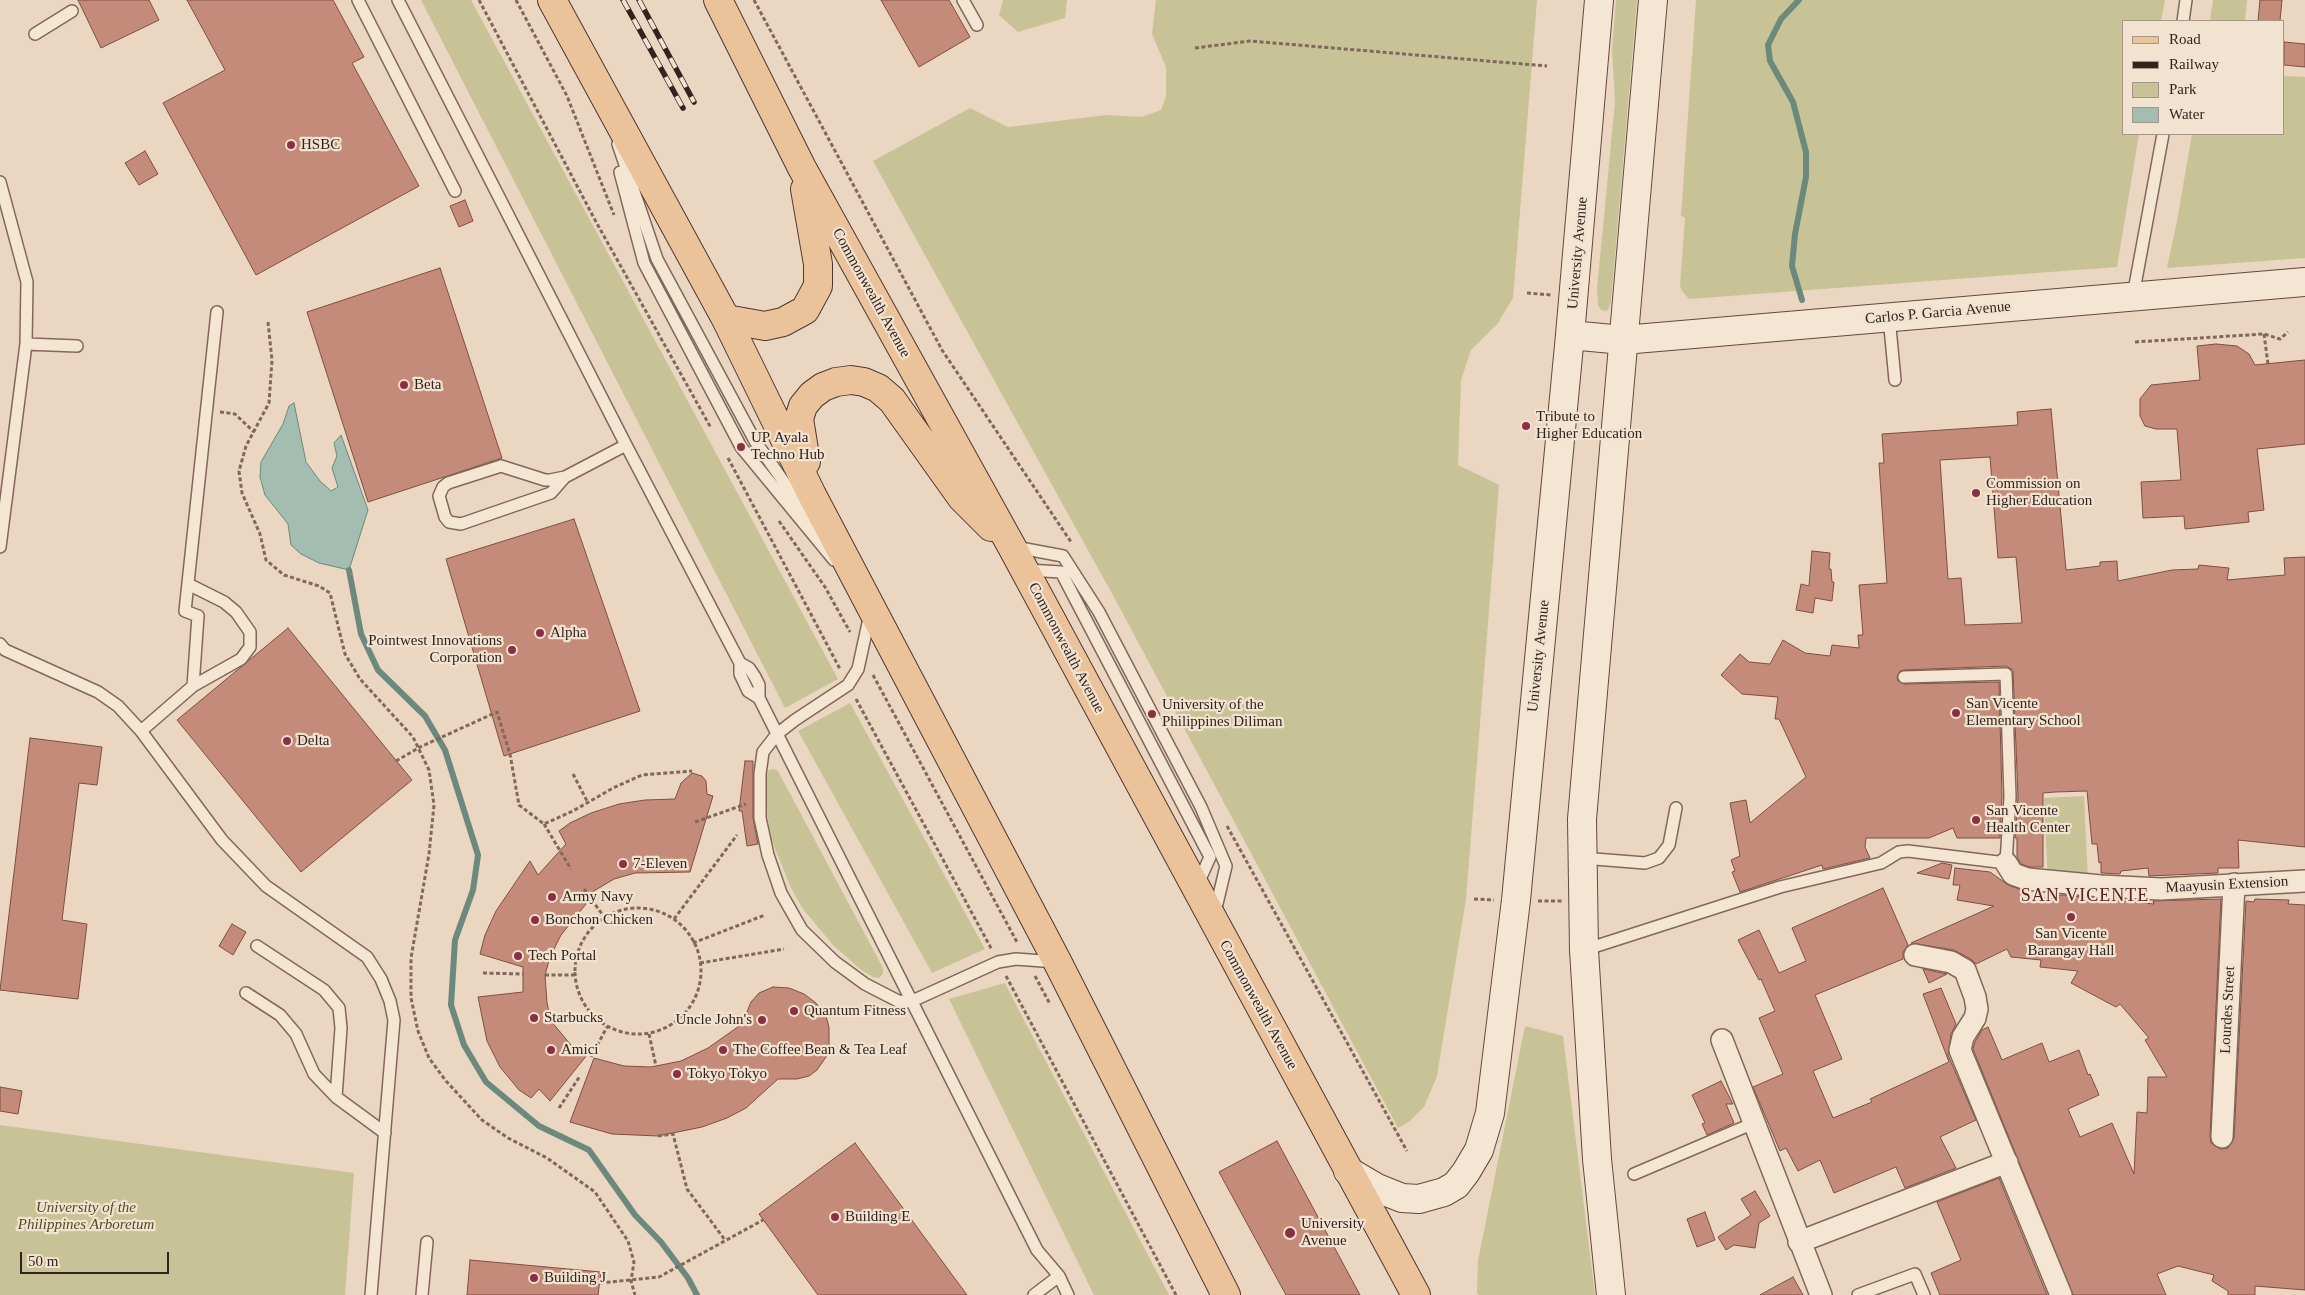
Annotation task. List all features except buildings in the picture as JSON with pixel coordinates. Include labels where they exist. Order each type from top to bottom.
[{"type":"main road","points":[[552,0],[726,319],[812,495],[1058,962],[1226,1295]]},
{"type":"main road","name":"Commonwealth Avenue","points":[[718,0],[802,168],[1018,558],[1212,921],[1416,1295]]},
{"type":"main road","name":"University Avenue","points":[[1348,1171],[1383,1191],[1402,1198],[1419,1199],[1432,1197],[1456,1185],[1466,1172],[1485,1135],[1495,1084],[1516,900],[1600,0]]},
{"type":"main road","points":[[1611,1295],[1598,1159],[1584,950],[1582,819],[1653,0]]},
{"type":"main road","points":[[726,319],[765,326],[784,322],[805,310],[818,286],[818,264],[802,168]]},
{"type":"main road","name":"Carlos P. Garcia Avenue","points":[[1570,335],[1623,340],[2305,282]]},
{"type":"main road","points":[[812,495],[800,434],[799,420],[803,406],[812,395],[830,384],[851,380],[864,382],[878,388],[892,400],[962,498],[1018,558]]},
{"type":"street","name":"Maayusin Extension","points":[[2006,863],[2013,874],[2026,879],[2101,886],[2162,889],[2305,881]]},
{"type":"street","name":"Lourdes Street","points":[[2222,1137],[2234,884]]},
{"type":"street","points":[[1915,955],[1952,962],[1965,970],[1975,997],[1977,1009],[1975,1018],[1963,1037],[1960,1050],[2061,1295]]},
{"type":"street","points":[[1722,1040],[1821,1295]]},
{"type":"street","points":[[1799,1242],[2007,1162]]},
{"type":"lane","points":[[358,0],[455,191]]},
{"type":"lane","points":[[398,0],[626,446],[740,664],[740,674],[748,691],[759,698],[910,1002],[1037,1250],[1059,1276],[1068,1295]]},
{"type":"lane","points":[[963,0],[977,25]]},
{"type":"lane","points":[[2183,20],[2186,0]]},
{"type":"lane","points":[[34,34],[72,10]]},
{"type":"lane","points":[[596,82],[644,263],[741,447],[871,606]]},
{"type":"lane","points":[[596,82],[657,259],[755,441],[871,606],[858,669],[848,686],[795,720],[777,734],[764,752],[760,774],[760,818],[780,893],[802,930],[835,962],[865,984],[898,1001],[910,1002],[998,962],[1016,959],[1058,962]]},
{"type":"lane","points":[[2132,296],[2163,135]]},
{"type":"lane","points":[[0,182],[27,282],[26,344],[0,547]]},
{"type":"lane","points":[[194,686],[198,616],[185,611],[217,312]]},
{"type":"lane","points":[[1889,317],[1895,380]]},
{"type":"lane","points":[[26,344],[77,346]]},
{"type":"lane","points":[[565,477],[551,493],[461,524],[453,524],[445,518],[439,496],[443,487],[448,483],[502,466],[550,480],[565,477],[626,446]]},
{"type":"lane","points":[[1018,558],[1063,556],[1103,621],[1201,807],[1226,866],[1212,921]]},
{"type":"lane","points":[[141,730],[194,686],[241,659],[250,647],[250,632],[236,612],[224,602],[188,584]]},
{"type":"lane","points":[[0,644],[5,650],[98,692],[118,706],[141,730],[222,840],[266,886],[367,957],[382,979],[394,1020],[371,1295]]},
{"type":"lane","points":[[1584,950],[1780,887],[1881,863],[1899,852],[1908,851],[2006,863],[2010,797],[2006,674],[1904,677]]},
{"type":"lane","points":[[1582,858],[1645,863],[1659,858],[1669,845],[1676,808]]},
{"type":"lane","points":[[257,946],[324,990],[339,1008],[341,1028],[336,1097]]},
{"type":"lane","points":[[246,993],[280,1015],[296,1034],[314,1074],[336,1097],[384,1133]]},
{"type":"lane","points":[[1634,1174],[1754,1123]]},
{"type":"lane","points":[[422,1295],[427,1242]]},
{"type":"lane","points":[[1858,1295],[1915,1274],[1924,1295]]},
{"type":"lane","points":[[1034,1295],[1059,1276]]},
{"type":"path","points":[[479,0],[595,220],[712,429]]},
{"type":"path","points":[[1195,48],[1250,41],[1546,66]]},
{"type":"path","points":[[268,322],[272,360],[269,403],[246,446],[239,471],[242,493],[260,534],[266,560],[284,575],[319,586],[330,593],[345,654],[360,679],[413,737],[420,747],[429,770],[434,805],[429,854],[411,958],[411,998],[418,1030],[429,1058],[446,1081],[482,1120],[508,1138],[547,1158],[595,1192],[628,1242],[634,1262],[631,1281],[635,1295]]},
{"type":"path","points":[[2135,342],[2264,334],[2280,339],[2288,332]]},
{"type":"path","points":[[2264,334],[2268,364]]},
{"type":"path","points":[[235,414],[254,432]]},
{"type":"path","points":[[726,454],[848,686],[1176,1295]]},
{"type":"path","points":[[396,761],[420,747],[498,712],[510,754],[519,804],[544,824],[571,869]]},
{"type":"path","points":[[544,824],[573,811],[586,801],[642,776],[692,771]]},
{"type":"path","points":[[573,774],[586,801]]},
{"type":"path","points":[[696,822],[759,800]]},
{"type":"path","points":[[674,919],[736,835]]},
{"type":"path","points":[[584,889],[605,918]]},
{"type":"path","points":[[636,908],[656,911],[674,919],[689,933],[698,952],[700,963],[701,973],[697,994],[686,1013],[669,1027],[649,1034],[627,1034],[607,1027],[590,1014],[579,995],[574,975],[577,955],[585,937],[598,922],[616,912],[636,908]]},
{"type":"path","points":[[693,943],[765,915]]},
{"type":"path","points":[[700,963],[784,949]]},
{"type":"path","points":[[483,974],[523,974]]},
{"type":"path","points":[[545,975],[574,975]]},
{"type":"path","points":[[590,1057],[607,1027]]},
{"type":"path","points":[[649,1034],[656,1066]]},
{"type":"path","points":[[559,1108],[580,1076]]},
{"type":"path","points":[[658,1136],[673,1134],[687,1189],[725,1240]]},
{"type":"path","points":[[600,1283],[659,1277],[763,1220]]},
{"type":"green space","points":[[421,0],[471,0],[838,679],[785,708]]},
{"type":"green space","points":[[1003,0],[1067,0],[1065,18],[1018,32],[999,15]]},
{"type":"green space","points":[[1156,0],[1537,0],[1513,298],[1498,323],[1471,350],[1461,380],[1458,465],[1499,485],[1466,899],[1437,1076],[1424,1107],[1409,1122],[1398,1128],[1115,599],[873,161],[970,108],[1008,127],[1107,115],[1142,117],[1161,110],[1166,96],[1166,67],[1152,34]]},
{"type":"green space","points":[[1616,0],[1637,0],[1611,301],[1606,311],[1601,310],[1598,305],[1597,289],[1615,102],[1612,49]]},
{"type":"green space","points":[[1696,0],[2165,0],[2161,20],[2122,20],[2122,135],[2139,135],[2117,267],[1689,299],[1680,286],[1685,218],[1681,216]]},
{"type":"green space","points":[[2213,0],[2247,0],[2245,20],[2210,20]]},
{"type":"green space","points":[[2285,76],[2305,77],[2305,258],[2167,268],[2192,135],[2285,135]]},
{"type":"green space","points":[[850,703],[985,949],[932,973],[798,731]]},
{"type":"green space","points":[[769,770],[778,771],[883,968],[883,974],[879,978],[873,977],[860,969],[833,945],[803,909],[791,888],[771,838],[766,808],[765,778]]},
{"type":"green space","points":[[2084,796],[2088,882],[2048,884],[2044,798]]},
{"type":"green space","points":[[1005,983],[1169,1295],[1094,1295],[949,999]]},
{"type":"green space","points":[[1525,1026],[1563,1036],[1595,1295],[1479,1295],[1477,1293],[1478,1261]]},
{"type":"green space","name":"University of the Philippines Arboretum","points":[[0,1125],[354,1173],[345,1295],[0,1295]]},
{"type":"water","points":[[294,403],[306,462],[320,481],[331,491],[338,487],[332,468],[337,456],[334,443],[341,435],[368,510],[349,570],[319,563],[301,554],[291,545],[288,524],[265,495],[260,477],[261,462],[283,424],[289,406]]},
{"type":"waterway","points":[[1799,0],[1781,19],[1768,45],[1770,61],[1793,102],[1806,152],[1806,177],[1795,234],[1792,266],[1802,300]]},
{"type":"waterway","points":[[349,570],[361,634],[378,670],[425,716],[445,750],[478,855],[473,890],[455,940],[451,1005],[464,1045],[486,1082],[539,1126],[589,1150],[635,1215],[661,1242],[688,1278],[697,1295]]},
{"type":"railway","points":[[623,0],[683,108]]},
{"type":"railway","points":[[639,0],[694,102]]},
{"type":"place","name":"HSBC","points":[[291,145]]},
{"type":"place","name":"Beta","points":[[404,385]]},
{"type":"place","name":"Tribute to Higher Education","points":[[1526,426]]},
{"type":"place","name":"UP Ayala Techno Hub","points":[[741,447]]},
{"type":"place","name":"Commission on Higher Education","points":[[1976,493]]},
{"type":"place","name":"Alpha","points":[[540,633]]},
{"type":"place","name":"Pointwest Innovations Corporation","points":[[512,650]]},
{"type":"place","name":"San Vicente Elementary School","points":[[1956,713]]},
{"type":"place","name":"University of the Philippines Diliman","points":[[1152,714]]},
{"type":"place","name":"Delta","points":[[287,741]]},
{"type":"place","name":"San Vicente Health Center","points":[[1976,820]]},
{"type":"place","name":"7-Eleven","points":[[623,864]]},
{"type":"place","name":"Army Navy","points":[[552,897]]},
{"type":"place","name":"San Vicente Barangay Hall","points":[[2071,917]]},
{"type":"place","name":"Bonchon Chicken","points":[[535,920]]},
{"type":"place","name":"Tech Portal","points":[[518,956]]},
{"type":"place","name":"Quantum Fitness","points":[[794,1011]]},
{"type":"place","name":"Starbucks","points":[[534,1018]]},
{"type":"place","name":"Uncle John's","points":[[762,1020]]},
{"type":"place","name":"Amici","points":[[551,1050]]},
{"type":"place","name":"The Coffee Bean & Tea Leaf","points":[[723,1050]]},
{"type":"place","name":"Tokyo Tokyo","points":[[677,1074]]},
{"type":"place","name":"Building E","points":[[835,1217]]},
{"type":"place","name":"University Avenue","points":[[1290,1233]]},
{"type":"place","name":"Building J","points":[[534,1278]]},
{"type":"district","name":"SAN VICENTE","points":[[2085,896]]}]
